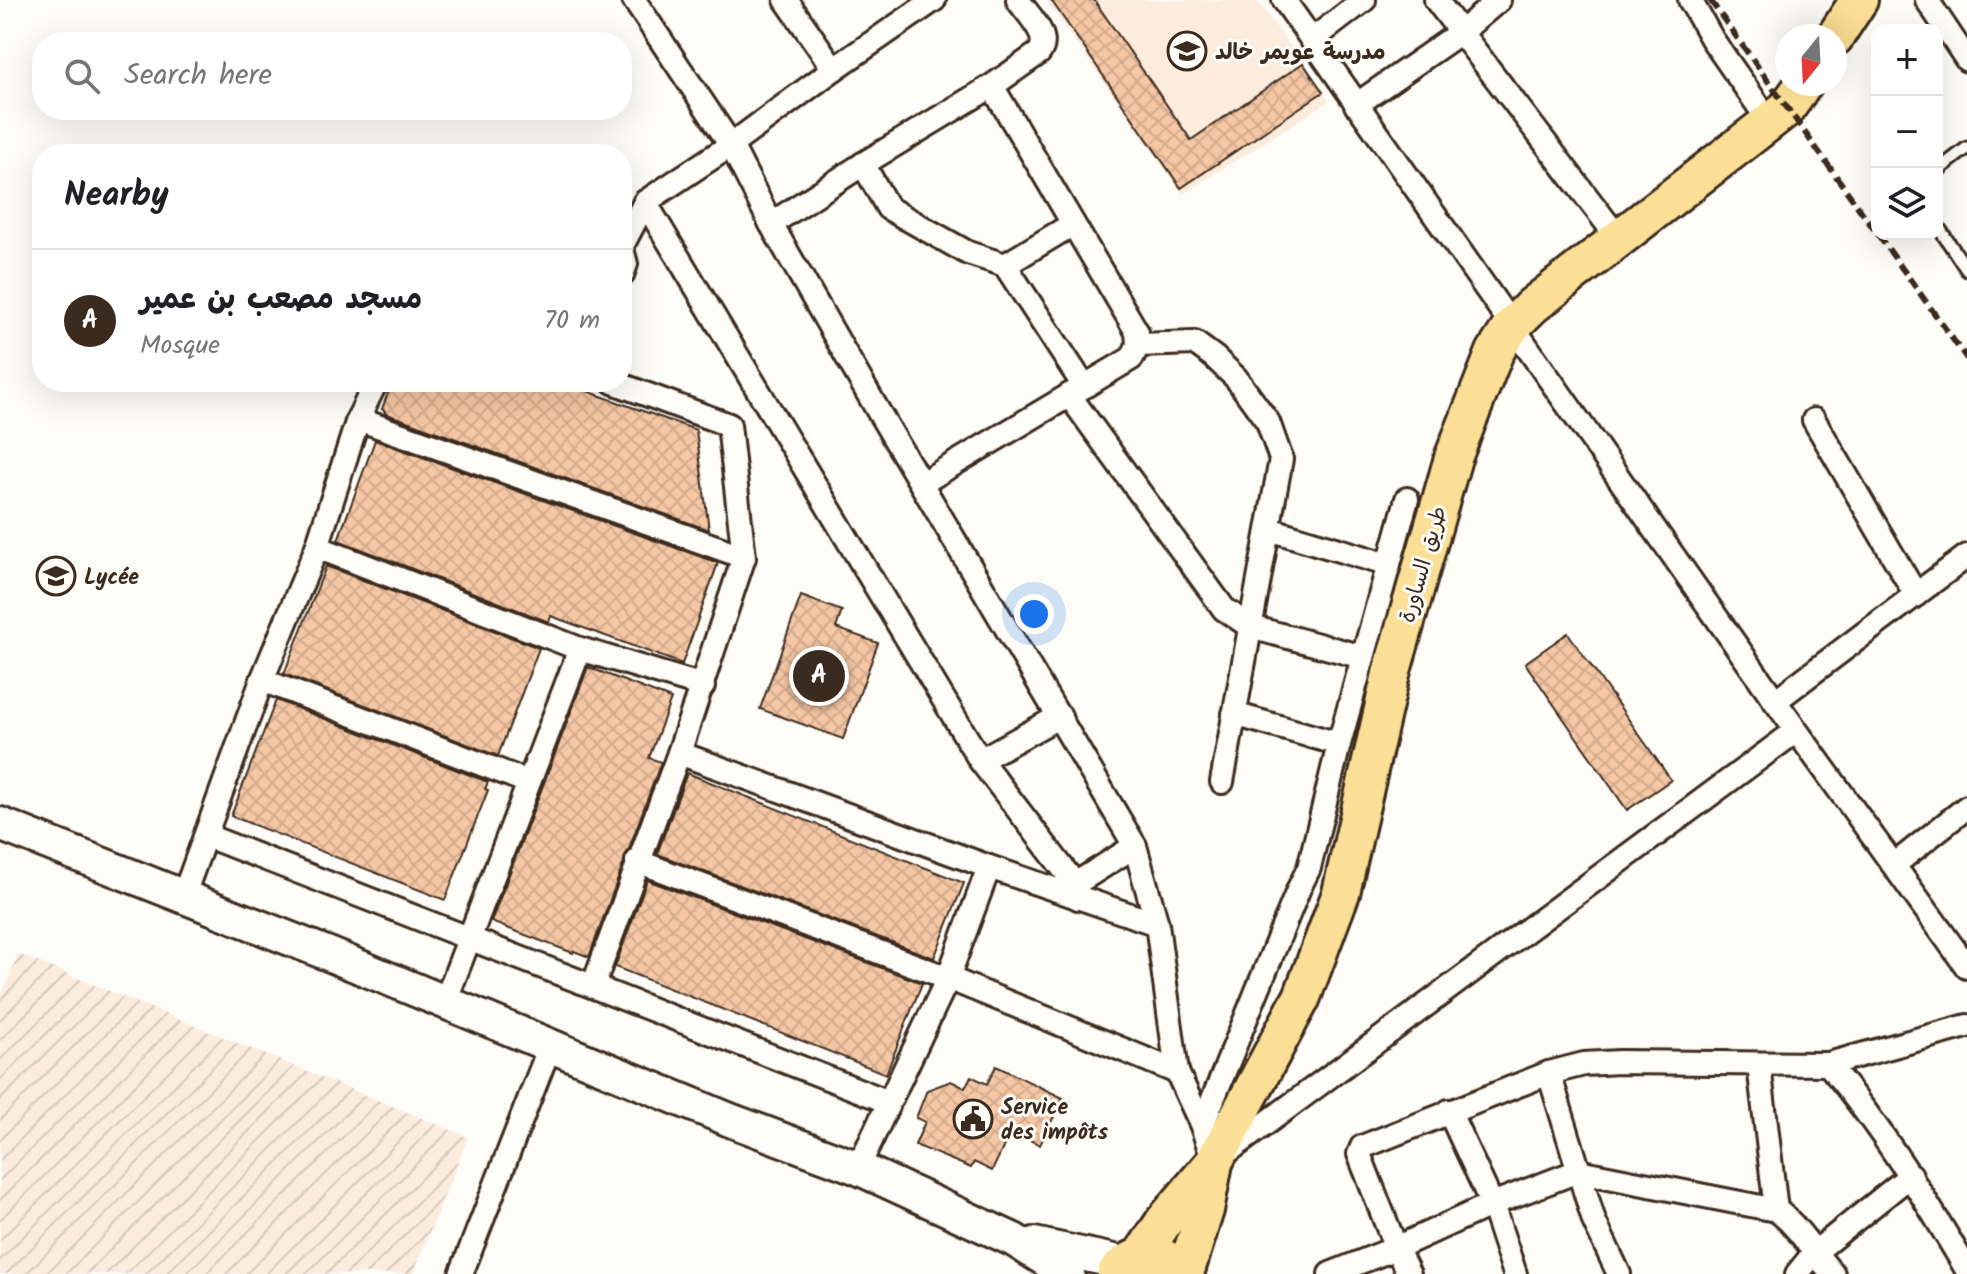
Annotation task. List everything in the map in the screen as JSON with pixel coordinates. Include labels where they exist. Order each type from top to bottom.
[{"type":"highway","points":[[1129,1266],[1160,1260],[1183,1274]]},
{"type":"main road","points":[[1843,24],[1859,0]]},
{"type":"main road","name":"طريق الساورة","points":[[1214,1162],[1302,997],[1341,893],[1391,674],[1417,577],[1453,458],[1495,352],[1511,327],[1532,306],[1786,109],[1795,96]]},
{"type":"main road","points":[[0,824],[730,1120],[858,1168],[1014,1240],[1068,1274]]},
{"type":"main road","points":[[1014,1240],[1129,1266],[1214,1162]]},
{"type":"main road","points":[[1183,1274],[1205,1210],[1214,1162]]},
{"type":"street","points":[[634,0],[731,145],[771,224],[1135,846],[1157,924],[1177,1072],[1202,1126],[1214,1162],[1796,731]]},
{"type":"street","points":[[786,0],[834,69]]},
{"type":"street","points":[[632,228],[645,202],[731,145],[934,0]]},
{"type":"street","points":[[771,224],[992,86],[1039,53],[1045,46],[1044,38],[1018,0]]},
{"type":"street","points":[[1284,0],[1796,731],[1967,967]]},
{"type":"street","points":[[1312,40],[1364,0]]},
{"type":"street","points":[[1436,0],[1619,239]]},
{"type":"street","points":[[1356,105],[1461,32],[1499,0]]},
{"type":"street","points":[[1690,0],[1712,39],[1769,121]]},
{"type":"street","points":[[1927,0],[1967,60]]},
{"type":"street","points":[[922,483],[1132,358],[1138,345],[1137,332],[992,86]]},
{"type":"street","points":[[863,164],[888,208],[968,253],[1005,265],[1077,391],[1208,590],[1224,609],[1251,627],[1363,657]]},
{"type":"street","points":[[645,202],[980,760],[1077,891]]},
{"type":"street","points":[[1005,265],[1073,224]]},
{"type":"street","points":[[1138,345],[1195,343],[1214,357],[1236,378],[1268,422],[1281,459],[1222,782]]},
{"type":"street","points":[[593,986],[703,686],[744,557],[729,425],[632,389]]},
{"type":"street","points":[[183,897],[262,680],[317,547],[358,419],[371,392]]},
{"type":"street","points":[[358,419],[744,557]]},
{"type":"street","points":[[1814,420],[1916,595]]},
{"type":"street","points":[[1202,1126],[1309,868],[1339,744],[1407,499]]},
{"type":"street","points":[[1269,529],[1389,565]]},
{"type":"street","points":[[317,547],[580,649],[703,686]]},
{"type":"street","points":[[1775,701],[1967,556]]},
{"type":"street","points":[[445,1002],[580,649]]},
{"type":"street","points":[[262,680],[528,782]]},
{"type":"street","points":[[1234,714],[1339,744]]},
{"type":"street","points":[[980,760],[1060,716]]},
{"type":"street","points":[[679,753],[989,867],[1077,891],[1157,924]]},
{"type":"street","points":[[1894,865],[1967,807]]},
{"type":"street","points":[[207,836],[889,1102]]},
{"type":"street","points":[[1077,891],[1135,846]]},
{"type":"street","points":[[637,861],[948,978],[1177,1072]]},
{"type":"street","points":[[858,1168],[948,978],[989,867]]},
{"type":"street","points":[[1409,1274],[1359,1154],[1361,1148],[1549,1073],[1584,1064],[1828,1064],[1967,1026]]},
{"type":"street","points":[[461,1274],[550,1046]]},
{"type":"street","points":[[1828,1064],[1911,1175],[1967,1270]]},
{"type":"street","points":[[1759,1065],[1776,1210]]},
{"type":"street","points":[[1549,1073],[1594,1221],[1619,1274]]},
{"type":"street","points":[[1449,1111],[1492,1204],[1515,1274]]},
{"type":"street","points":[[1330,1274],[1492,1204],[1578,1171],[1776,1210],[1791,1221],[1833,1274]]},
{"type":"street","points":[[1797,1274],[1814,1253],[1911,1175]]},
{"type":"lane","points":[[1941,168],[1967,148]]},
{"type":"lane","points":[[1943,234],[1967,270]]},
{"type":"shaded area","name":"مدرسة عويمر خالد","points":[[1046,0],[1257,0],[1329,101],[1183,194]]},
{"type":"shaded area","points":[[18,954],[468,1137],[413,1274],[0,1274],[0,1000]]},
{"type":"building","points":[[1051,0],[1094,0],[1191,140],[1303,63],[1323,92],[1181,188]]},
{"type":"building","points":[[388,392],[590,392],[696,430],[709,530],[384,413],[382,409]]},
{"type":"building","points":[[375,440],[718,563],[682,664],[551,616],[549,622],[338,540]]},
{"type":"building","points":[[326,566],[539,648],[498,756],[284,674]]},
{"type":"building","points":[[801,596],[842,611],[836,628],[878,643],[843,739],[760,709]]},
{"type":"building","points":[[1568,633],[1671,780],[1627,810],[1525,663]]},
{"type":"building","points":[[588,667],[671,699],[649,758],[661,762],[589,957],[491,922]]},
{"type":"building","points":[[276,700],[488,782],[485,789],[488,790],[445,900],[231,816]]},
{"type":"building","points":[[687,773],[964,883],[934,958],[657,854]]},
{"type":"building","points":[[647,880],[922,983],[886,1074],[615,967]]},
{"type":"building","name":"Service des impôts","points":[[996,1066],[1063,1098],[1040,1145],[1011,1131],[992,1171],[974,1162],[971,1168],[915,1145],[925,1122],[916,1118],[927,1090],[951,1081],[965,1088],[971,1076],[987,1084]]},
{"type":"railway","points":[[1710,0],[1967,359]]},
{"type":"place","name":"مدرسة عويمر خالد","points":[[1187,51]]},
{"type":"place","name":"Lycée","points":[[56,576]]},
{"type":"place","name":"مسجد مصعب بن عمير","points":[[819,676]]},
{"type":"place","name":"Service des impôts","points":[[973,1119]]}]
